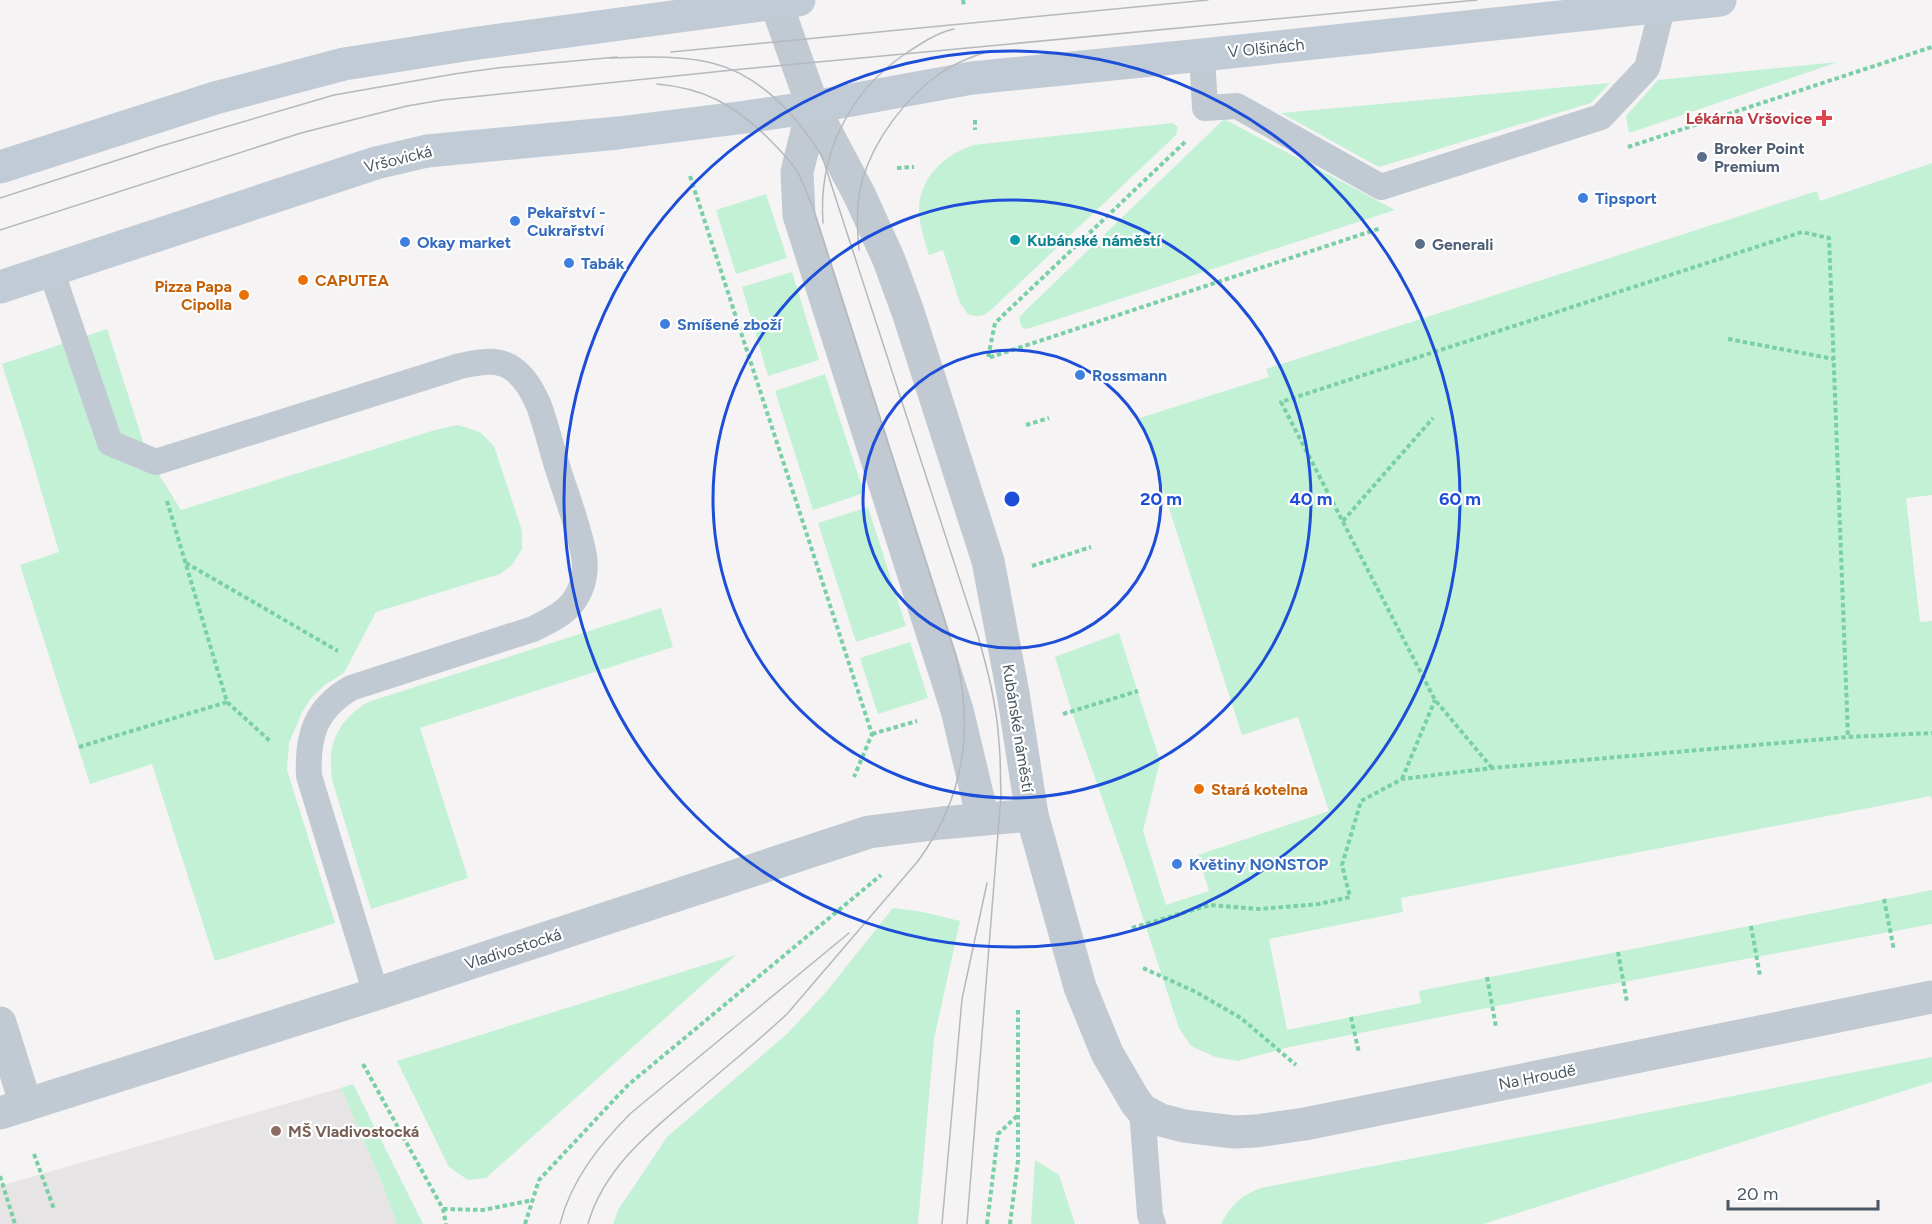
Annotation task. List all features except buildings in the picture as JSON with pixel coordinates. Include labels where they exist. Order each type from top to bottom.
[{"type":"main road","name":"V Olšinách","points":[[813,107],[972,78],[1720,0]]},
{"type":"main road","points":[[0,167],[215,98],[344,64],[482,42],[784,1]]},
{"type":"main road","name":"Vršovická","points":[[0,287],[376,163],[427,151],[618,132],[813,107]]},
{"type":"street","name":"Kubánské náměstí","points":[[784,1],[813,107],[860,196],[889,260],[908,312],[988,561],[1013,693],[1032,816],[1080,987],[1107,1053],[1123,1083],[1142,1110]]},
{"type":"street","points":[[813,107],[797,172],[799,215],[957,710],[983,819]]},
{"type":"street","name":"Vladivostocká","points":[[13,1109],[376,994],[870,832],[983,819],[1032,816]]},
{"type":"street","name":"Na Hroudě","points":[[1142,1110],[1161,1120],[1184,1126],[1234,1132],[1305,1124],[1932,997]]},
{"type":"street","points":[[0,1023],[13,1109]]},
{"type":"lane","points":[[1202,55],[1205,108],[1237,106],[1381,186],[1601,117],[1647,68],[1663,5]]},
{"type":"lane","points":[[51,270],[110,443],[156,462],[460,366],[486,361],[503,363],[520,374],[538,406],[584,558],[584,574],[580,592],[571,605],[559,615],[533,628],[351,688],[328,706],[318,719],[311,734],[308,754],[309,776],[376,994]]},
{"type":"lane","points":[[1142,1110],[1152,1224]]},
{"type":"path","points":[[963,0],[964,6]]},
{"type":"path","points":[[988,358],[995,323],[1206,122],[1205,108]]},
{"type":"path","points":[[897,168],[914,167]]},
{"type":"path","points":[[690,176],[872,734],[854,777]]},
{"type":"path","points":[[1492,768],[1435,700],[1281,402],[1802,232],[1829,238],[1848,737]]},
{"type":"path","points":[[1728,339],[1834,359]]},
{"type":"path","points":[[1026,425],[1049,418]]},
{"type":"path","points":[[1343,521],[1433,418]]},
{"type":"path","points":[[156,462],[227,702],[309,776]]},
{"type":"path","points":[[1025,568],[1091,547]]},
{"type":"path","points":[[186,563],[332,648],[399,672]]},
{"type":"path","points":[[1063,714],[1138,691]]},
{"type":"path","points":[[1402,779],[1435,700]]},
{"type":"path","points":[[79,747],[227,702]]},
{"type":"path","points":[[872,734],[924,720]]},
{"type":"path","points":[[1132,928],[1210,905],[1259,909],[1319,904],[1350,897],[1342,865],[1361,801],[1402,779],[1492,768],[1848,737],[1932,733]]},
{"type":"path","points":[[525,1224],[539,1180],[628,1085],[881,875]]},
{"type":"path","points":[[1884,899],[1894,950]]},
{"type":"path","points":[[1751,926],[1760,976]]},
{"type":"path","points":[[1618,952],[1627,1002]]},
{"type":"path","points":[[1143,968],[1196,992],[1241,1018],[1296,1065]]},
{"type":"path","points":[[1487,978],[1496,1026]]},
{"type":"path","points":[[1010,1224],[1018,1161],[1018,1007]]},
{"type":"path","points":[[1351,1017],[1359,1053]]},
{"type":"path","points":[[363,1064],[443,1209],[446,1224]]},
{"type":"path","points":[[987,1224],[998,1134],[1018,1115]]},
{"type":"path","points":[[34,1154],[54,1209]]},
{"type":"path","points":[[0,1176],[15,1224]]},
{"type":"path","points":[[443,1209],[483,1210],[533,1200]]},
{"type":"shaded area","name":"MŠ Vladivostocká","points":[[341,1088],[397,1224],[0,1224],[0,1186]]},
{"type":"green space","points":[[1838,62],[1629,133],[1626,116],[1658,80]]},
{"type":"green space","points":[[1610,83],[1591,103],[1379,167],[1281,113]]},
{"type":"green space","points":[[1224,119],[1395,210],[1027,329],[1022,328],[1019,319],[1021,315]]},
{"type":"green space","points":[[1172,123],[1178,127],[1176,135],[991,310],[980,316],[968,314],[960,303],[943,250],[929,255],[920,221],[920,197],[936,168],[953,154],[974,145]]},
{"type":"green space","points":[[1932,163],[1932,495],[1906,498],[1920,622],[1932,621],[1932,801],[1931,796],[1401,898],[1403,912],[1269,939],[1287,1030],[1421,1003],[1419,991],[1932,890],[1932,924],[1527,1000],[1289,1047],[1238,1061],[1215,1057],[1191,1046],[1179,1028],[1055,657],[1119,633],[1160,761],[1143,831],[1166,905],[1209,891],[1198,855],[1329,811],[1298,717],[1242,735],[1140,418],[1269,377],[1266,369],[1817,191],[1820,201]]},
{"type":"green space","points":[[766,194],[787,258],[736,274],[716,210]]},
{"type":"green space","points":[[792,272],[819,360],[768,376],[742,287]]},
{"type":"green space","points":[[107,329],[148,457],[181,510],[435,430],[458,425],[480,432],[494,446],[522,531],[522,549],[512,565],[500,574],[376,612],[344,673],[326,684],[312,697],[302,712],[289,743],[287,770],[335,923],[215,961],[152,764],[90,784],[20,565],[59,552],[2,364]]},
{"type":"green space","points":[[825,374],[864,493],[813,510],[775,391]]},
{"type":"green space","points":[[868,507],[906,626],[856,642],[818,523]]},
{"type":"green space","points":[[661,608],[673,647],[420,728],[468,878],[371,909],[331,770],[336,736],[348,718],[368,702]]},
{"type":"green space","points":[[910,642],[928,698],[878,714],[860,658]]},
{"type":"green space","points":[[893,908],[918,911],[960,921],[934,1039],[918,1224],[613,1224],[618,1210],[667,1137],[788,1033],[826,992]]},
{"type":"green space","points":[[736,955],[486,1178],[468,1180],[449,1167],[397,1061]]},
{"type":"green space","points":[[1932,1057],[1932,1082],[1483,1224],[1221,1224],[1238,1202],[1261,1188]]},
{"type":"green space","points":[[353,1084],[423,1224],[397,1224],[341,1088]]},
{"type":"green space","points":[[1035,1160],[1059,1175],[1075,1224],[1031,1224]]},
{"type":"tram line","points":[[671,52],[1208,0]]},
{"type":"tram line","points":[[0,230],[301,133],[407,106],[442,100],[733,70],[1477,0]]},
{"type":"tram line","points":[[823,223],[826,173],[841,127],[853,106],[885,69],[922,43],[954,29]]},
{"type":"tram line","points":[[859,250],[860,190],[867,165],[883,135],[904,106],[929,82],[953,66],[989,51]]},
{"type":"tram line","points":[[0,198],[161,146],[334,95],[497,68],[617,57]]},
{"type":"tram line","points":[[610,58],[687,59],[730,69],[746,77],[776,99],[801,126],[822,156],[978,636],[989,675],[996,716],[1001,795],[967,1224]]},
{"type":"tram line","points":[[588,1224],[595,1203],[632,1150],[787,1014],[918,861],[946,813],[961,763],[964,737],[964,711],[956,656],[812,205],[801,179],[790,162],[771,141],[730,107],[689,89],[657,84]]},
{"type":"tram line","points":[[942,1224],[962,999],[987,883]]},
{"type":"tram line","points":[[560,1224],[571,1192],[579,1178],[608,1137],[631,1113],[849,933]]},
{"type":"place","name":"Lékárna Vršovice","points":[[1824,118]]},
{"type":"place","name":"Broker Point Premium","points":[[1702,157]]},
{"type":"place","name":"Tipsport","points":[[1583,198]]},
{"type":"place","name":"Pekařství - Cukrařství","points":[[515,221]]},
{"type":"place","name":"Kubánské náměstí","points":[[1015,240]]},
{"type":"place","name":"Okay market","points":[[405,242]]},
{"type":"place","name":"Generali","points":[[1420,244]]},
{"type":"place","name":"Tabák","points":[[569,263]]},
{"type":"place","name":"CAPUTEA","points":[[303,280]]},
{"type":"place","name":"Pizza Papa Cipolla","points":[[244,295]]},
{"type":"place","name":"Smíšené zboží","points":[[665,324]]},
{"type":"place","name":"Rossmann","points":[[1080,375]]},
{"type":"place","name":"Stará kotelna","points":[[1199,789]]},
{"type":"place","name":"Květiny NONSTOP","points":[[1177,864]]},
{"type":"place","name":"MŠ Vladivostocká","points":[[276,1131]]}]
